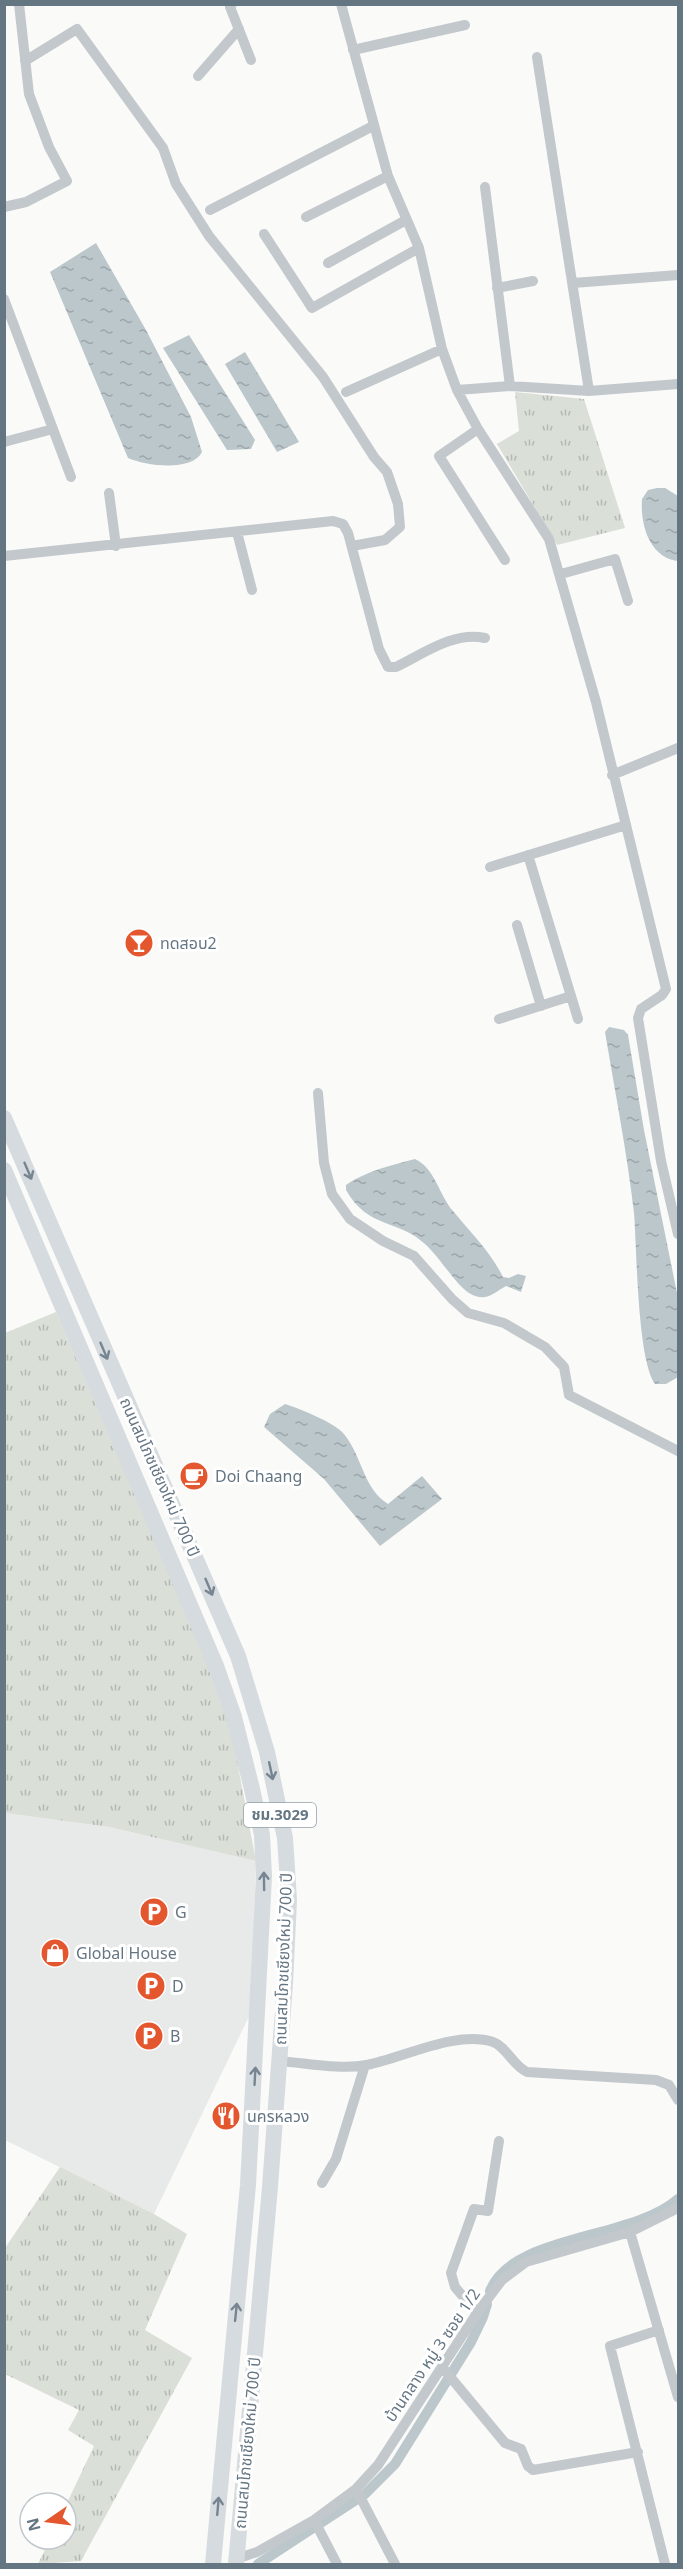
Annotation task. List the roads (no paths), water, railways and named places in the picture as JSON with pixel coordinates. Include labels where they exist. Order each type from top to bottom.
[{"type":"main road","name":"ถนนสมโภชเชียงใหม่ 700 ปี","points":[[4,1118],[156,1471],[201,1569],[255,1707],[285,1838],[289,1900],[279,2061],[236,2562]]},
{"type":"main road","name":"ถนนสมโภชเชียงใหม่ 700 ปี","points":[[4,1170],[216,1666],[234,1717],[262,1835],[264,1924],[249,2179],[213,2565]]},
{"type":"street","points":[[4,207],[26,202],[67,181],[36,116],[29,94],[19,4]]},
{"type":"street","points":[[232,4],[230,7],[251,60]]},
{"type":"street","points":[[341,4],[388,176],[419,248],[442,349],[457,390],[478,429],[549,539],[561,574],[596,702],[666,989],[641,1009],[638,1018],[661,1161],[678,1234]]},
{"type":"street","points":[[353,50],[465,25]]},
{"type":"street","points":[[25,61],[77,28],[163,148],[176,184],[209,236],[323,377],[369,449],[387,472],[398,504],[400,527],[385,540],[352,546]]},
{"type":"street","points":[[198,76],[239,29]]},
{"type":"street","points":[[537,57],[589,391]]},
{"type":"street","points":[[210,210],[374,126]]},
{"type":"street","points":[[306,217],[388,176]]},
{"type":"street","points":[[485,187],[510,386]]},
{"type":"street","points":[[328,263],[406,220]]},
{"type":"street","points":[[264,234],[312,308],[419,248]]},
{"type":"street","points":[[573,283],[678,275]]},
{"type":"street","points":[[497,288],[533,281]]},
{"type":"street","points":[[4,299],[71,477]]},
{"type":"street","points":[[346,392],[442,349]]},
{"type":"street","points":[[457,390],[510,386],[589,391],[678,384]]},
{"type":"street","points":[[4,442],[53,429]]},
{"type":"street","points":[[478,429],[440,456],[505,560]]},
{"type":"street","points":[[109,493],[116,546]]},
{"type":"street","points":[[4,556],[116,546],[333,521],[343,524],[352,546],[379,649],[388,667],[396,667],[452,640],[474,636],[485,638]]},
{"type":"street","points":[[237,532],[252,590]]},
{"type":"street","points":[[561,574],[615,559],[628,601]]},
{"type":"street","points":[[612,775],[678,748]]},
{"type":"street","points":[[490,867],[626,825]]},
{"type":"street","points":[[528,855],[579,1019]]},
{"type":"street","points":[[517,925],[541,1006]]},
{"type":"street","points":[[499,1019],[572,996]]},
{"type":"street","points":[[318,1093],[324,1163],[332,1194],[350,1220],[383,1241],[414,1256],[452,1299],[468,1312],[504,1323],[546,1347],[564,1367],[569,1395],[678,1451]]},
{"type":"street","points":[[279,2061],[365,2065],[444,2043],[492,2042],[527,2072],[557,2076],[656,2080],[669,2085],[678,2100]]},
{"type":"street","points":[[322,2183],[332,2169],[365,2065]]},
{"type":"street","points":[[477,2313],[454,2287],[451,2266],[474,2210],[488,2211],[499,2141]]},
{"type":"street","name":"บ้านกลาง หมู่ 3 ซอย 1/2","points":[[236,2562],[314,2520],[356,2489],[378,2465],[477,2313],[502,2280],[526,2262],[630,2232],[678,2208]]},
{"type":"street","points":[[630,2232],[678,2397]]},
{"type":"street","points":[[659,2330],[610,2346],[665,2565]]},
{"type":"street","points":[[442,2367],[505,2443],[521,2449],[528,2466],[533,2470],[638,2452]]},
{"type":"street","points":[[356,2489],[395,2565]]},
{"type":"street","points":[[314,2520],[336,2565]]},
{"type":"water","points":[[96,243],[146,330],[191,417],[202,452],[189,462],[168,466],[128,458],[50,272]]},
{"type":"water","points":[[189,335],[255,440],[251,449],[227,450],[163,348]]},
{"type":"water","points":[[245,352],[299,442],[277,452],[225,364]]},
{"type":"water","points":[[665,488],[678,496],[678,561],[660,554],[645,529],[642,499],[648,490]]},
{"type":"water","points":[[609,1027],[624,1030],[628,1035],[644,1130],[678,1298],[678,1377],[666,1384],[655,1384],[649,1371],[641,1328],[634,1213],[605,1032]]},
{"type":"water","points":[[415,1159],[422,1163],[432,1175],[448,1205],[486,1250],[503,1277],[509,1278],[518,1274],[526,1276],[521,1292],[506,1286],[485,1297],[469,1293],[458,1284],[425,1244],[404,1230],[374,1218],[355,1202],[346,1190],[346,1185],[362,1176]]},
{"type":"water","points":[[285,1404],[339,1429],[350,1443],[373,1490],[388,1504],[422,1476],[442,1499],[380,1546],[324,1479],[264,1427],[270,1414]]},
{"type":"waterway","points":[[490,2291],[503,2272],[522,2258],[547,2248],[632,2223],[658,2212],[678,2199]]},
{"type":"waterway","points":[[258,2564],[365,2494],[395,2464],[471,2342],[487,2304]]},
{"type":"place","name":"ทดสอบ2","points":[[139,943]]},
{"type":"place","name":"Doi Chaang","points":[[194,1476]]},
{"type":"place","name":"G","points":[[154,1912]]},
{"type":"place","name":"Global House","points":[[55,1953]]},
{"type":"place","name":"D","points":[[151,1986]]},
{"type":"place","name":"B","points":[[149,2036]]},
{"type":"place","name":"นครหลวง","points":[[226,2116]]}]
